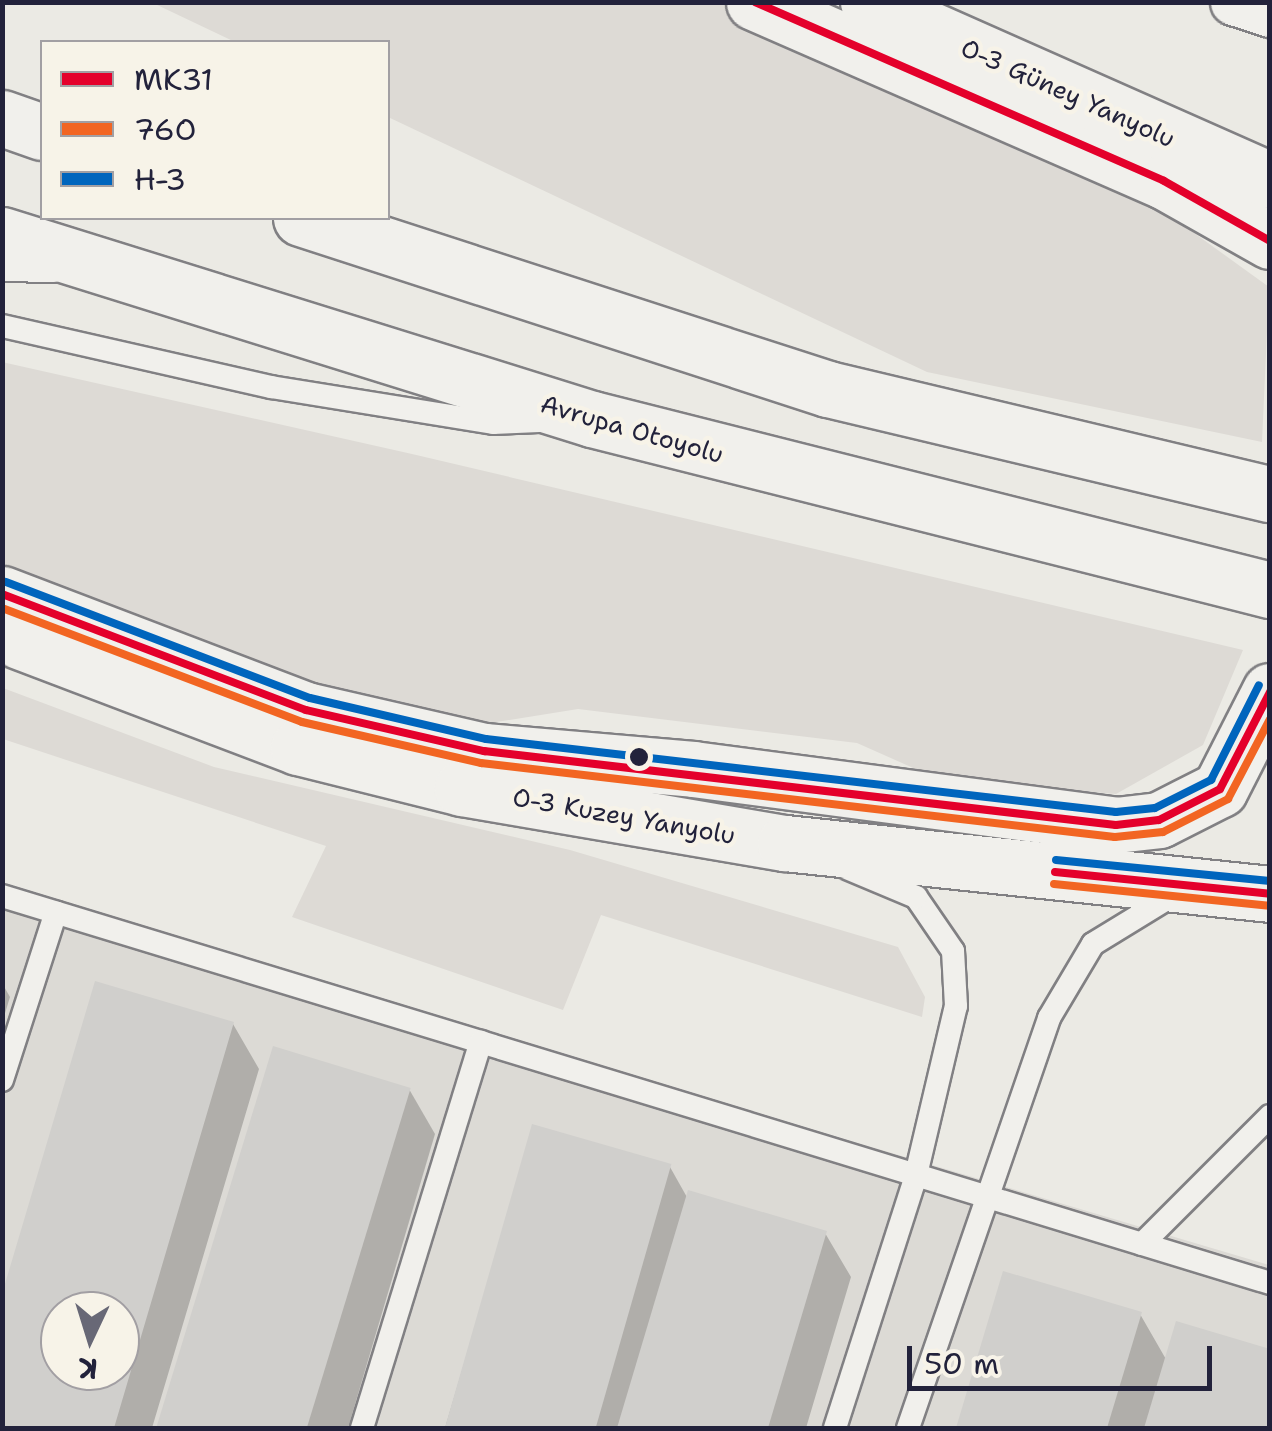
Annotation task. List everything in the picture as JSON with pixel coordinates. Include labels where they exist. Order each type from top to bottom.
[{"type":"main road","name":"O-3 Güney Yanyolu","points":[[754,2],[1164,182],[1270,241]]},
{"type":"main road","name":"O-3 Güney Yanyolu","points":[[868,2],[1270,180]]},
{"type":"main road","points":[[2,118],[40,131]]},
{"type":"main road","points":[[307,220],[968,427],[1270,494]]},
{"type":"main road","name":"Avrupa Otoyolu","points":[[2,236],[592,419],[910,504],[1270,590]]},
{"type":"main road","name":"O-3 Kuzey Yanyolu","points":[[2,594],[306,710],[484,752],[693,769],[1116,825],[1159,820],[1220,789],[1270,691]]},
{"type":"main road","name":"O-3 Kuzey Yanyolu","points":[[2,634],[298,747],[462,788],[786,843],[1270,894]]},
{"type":"main road","points":[[1270,721],[1270,774]]},
{"type":"street","points":[[1233,2],[1270,14]]},
{"type":"lane","points":[[2,270],[101,269]]},
{"type":"lane","points":[[2,326],[270,388],[493,423],[592,419]]},
{"type":"lane","points":[[786,843],[916,897],[954,950],[956,1006],[915,1178],[835,1428]]},
{"type":"lane","points":[[908,1428],[982,1194],[1049,1018],[1093,944],[1189,886]]},
{"type":"lane","points":[[2,896],[1270,1284]]},
{"type":"lane","points":[[2,1080],[56,912]]},
{"type":"lane","points":[[362,1428],[481,1042]]},
{"type":"lane","points":[[1142,1244],[1270,1116]]},
{"type":"shaded area","points":[[153,3],[734,3],[1147,199],[1269,287],[1262,442],[927,372],[390,118],[390,40],[231,40]]},
{"type":"shaded area","points":[[2,362],[412,454],[1243,650],[1203,745],[1116,794],[938,779],[857,743],[578,709],[484,724],[310,697],[3,575]]},
{"type":"shaded area","points":[[3,688],[214,767],[570,850],[898,947],[925,997],[922,1017],[601,915],[563,1010],[292,917],[326,846],[3,739]]},
{"type":"shaded area","points":[[2,889],[1269,1265],[1269,1428],[3,1428]]},
{"type":"building","points":[[95,981],[234,1022],[140,1340],[140,1291],[40,1291],[40,1391],[125,1391],[114,1428],[2,1428],[2,1294]]},
{"type":"building","points":[[273,1046],[411,1088],[307,1428],[156,1428]]},
{"type":"building","points":[[532,1124],[671,1164],[596,1428],[445,1428]]},
{"type":"building","points":[[688,1190],[827,1231],[768,1428],[617,1428]]},
{"type":"building","points":[[1003,1271],[1142,1312],[1107,1428],[956,1428]]},
{"type":"building","points":[[1176,1321],[1270,1349],[1270,1428],[1144,1428]]},
{"type":"transit line","name":"MK31","points":[[755,2],[1164,181],[1270,241]]},
{"type":"transit line","name":"H-3","points":[[6,582],[310,698],[486,739],[1116,812],[1155,808],[1211,780],[1259,685]]},
{"type":"transit line","name":"MK31","points":[[2,594],[306,710],[484,751],[1116,825],[1159,820],[1220,789],[1270,692]]},
{"type":"transit line","name":"76O","points":[[2,608],[302,722],[481,763],[1115,837],[1163,832],[1228,799],[1270,719]]},
{"type":"transit line","name":"H-3","points":[[1056,860],[1270,881]]},
{"type":"transit line","name":"MK31","points":[[1055,872],[1270,894]]},
{"type":"transit line","name":"76O","points":[[1054,884],[1269,906]]}]
